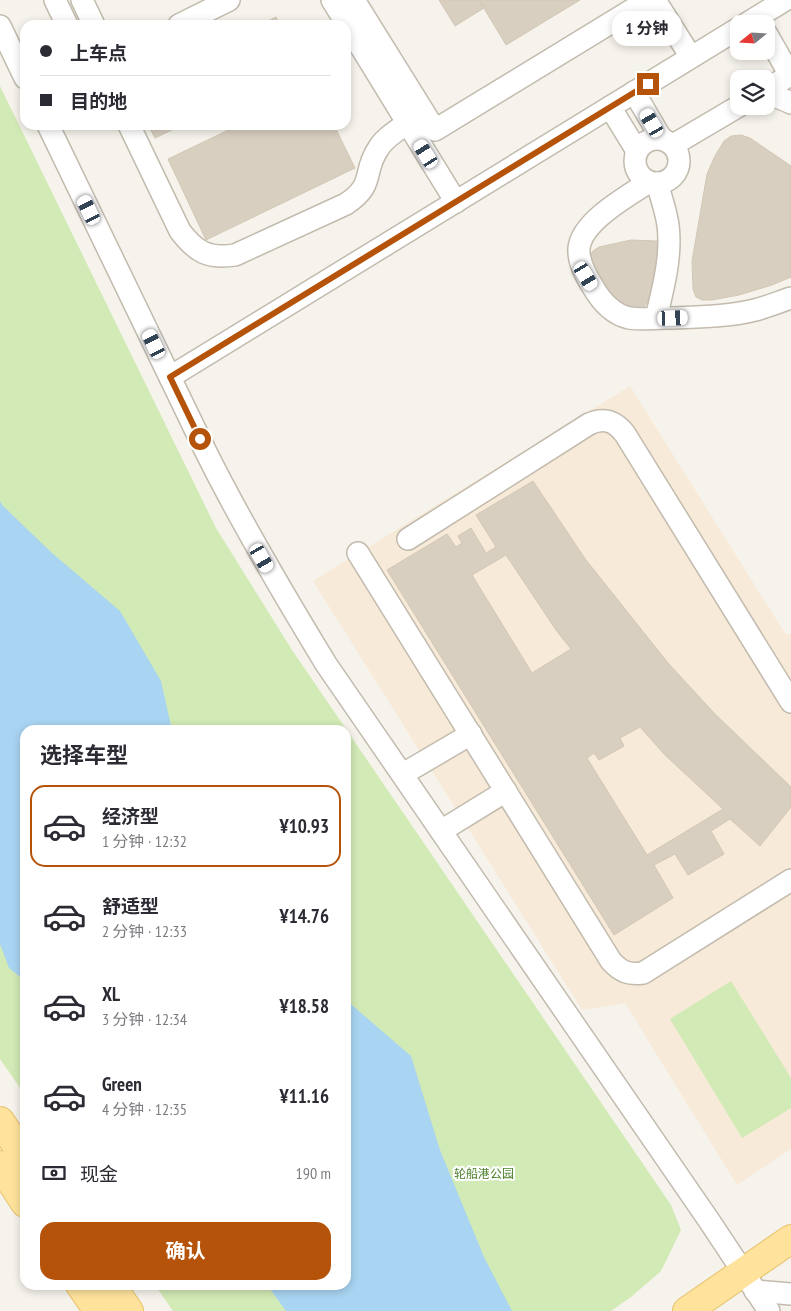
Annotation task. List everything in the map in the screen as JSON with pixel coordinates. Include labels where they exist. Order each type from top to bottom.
[{"type":"main road","points":[[0,1121],[20,1151]]},
{"type":"main road","points":[[0,1166],[20,1196]]},
{"type":"main road","points":[[688,1311],[758,1295],[791,1239]]},
{"type":"main road","points":[[83,1290],[98,1311]]},
{"type":"main road","points":[[114,1290],[129,1311]]},
{"type":"street","points":[[55,0],[65,20]]},
{"type":"street","points":[[82,0],[92,20]]},
{"type":"street","points":[[188,20],[229,0]]},
{"type":"street","points":[[332,0],[344,20]]},
{"type":"street","points":[[354,0],[435,130],[648,0]]},
{"type":"street","points":[[655,0],[691,57]]},
{"type":"street","points":[[768,15],[785,0]]},
{"type":"street","points":[[0,26],[20,68]]},
{"type":"street","points":[[351,31],[456,202]]},
{"type":"street","points":[[170,377],[730,33]]},
{"type":"street","points":[[775,51],[790,75],[775,84]]},
{"type":"street","points":[[634,92],[667,142],[680,158],[679,166],[671,178],[664,182],[653,182],[600,215],[592,224],[579,247],[580,262],[586,276],[607,307],[628,318],[725,315],[754,310],[791,298]]},
{"type":"street","points":[[775,97],[791,103]]},
{"type":"street","points":[[610,107],[637,151]]},
{"type":"street","points":[[656,318],[664,286],[669,238],[667,218],[653,182],[638,172],[635,158],[637,151],[647,141],[667,142],[730,110]]},
{"type":"street","points":[[132,130],[180,231],[198,251],[210,255],[223,256],[235,255],[346,204],[357,197],[364,188],[378,149],[407,123]]},
{"type":"street","points":[[50,130],[230,501],[278,586],[326,664],[710,1222],[758,1295],[791,1308]]},
{"type":"street","points":[[408,539],[589,424],[597,420],[612,422],[619,426],[625,434],[791,702]]},
{"type":"street","points":[[358,554],[611,961],[624,972],[634,974],[652,969],[791,880]]},
{"type":"street","points":[[403,774],[470,734]]},
{"type":"street","points":[[441,831],[506,791]]},
{"type":"street","points":[[758,1295],[791,1294]]},
{"type":"shaded area","points":[[630,386],[786,635],[791,633],[791,1149],[737,1185],[625,1003],[582,1010],[313,581]]},
{"type":"green space","name":"轮船港公园","points":[[0,86],[216,528],[292,650],[343,725],[20,725],[20,1088],[0,1059]]},
{"type":"green space","name":"轮船港公园","points":[[351,736],[671,1205],[681,1230],[661,1271],[631,1297],[611,1311],[173,1311],[158,1290],[351,1290]]},
{"type":"green space","points":[[731,981],[791,1078],[791,1108],[742,1138],[670,1019]]},
{"type":"water","points":[[0,501],[52,553],[120,611],[161,681],[171,725],[20,725],[20,977],[9,968],[0,944]]},
{"type":"water","points":[[351,1004],[411,1056],[440,1150],[484,1257],[512,1311],[286,1311],[271,1290],[351,1290]]},
{"type":"building","points":[[439,0],[479,0],[484,8],[455,26]]},
{"type":"building","points":[[479,0],[580,0],[506,45]]},
{"type":"building","points":[[151,130],[172,130],[155,138]]},
{"type":"building","points":[[229,130],[336,130],[355,168],[206,240],[168,159]]},
{"type":"building","points":[[741,135],[750,138],[791,166],[791,277],[739,295],[702,300],[696,297],[693,289],[692,261],[707,174],[724,141],[731,136]]},
{"type":"building","points":[[631,240],[657,241],[661,244],[651,296],[643,309],[622,307],[605,287],[593,267],[590,256],[599,247]]},
{"type":"building","points":[[533,481],[586,560],[668,663],[714,713],[791,787],[791,807],[760,846],[730,819],[711,831],[724,854],[688,875],[675,854],[654,865],[673,898],[614,935],[387,570],[447,534],[456,547],[462,543],[458,536],[471,528],[486,553],[496,547],[476,515]],"holes":[[[506,555],[556,630],[571,649],[532,673],[472,575]],[[640,727],[665,755],[723,809],[647,855],[587,758],[594,753],[599,760],[624,746],[620,738]]]},
{"type":"route","points":[[200,439],[170,377],[648,84]]}]
